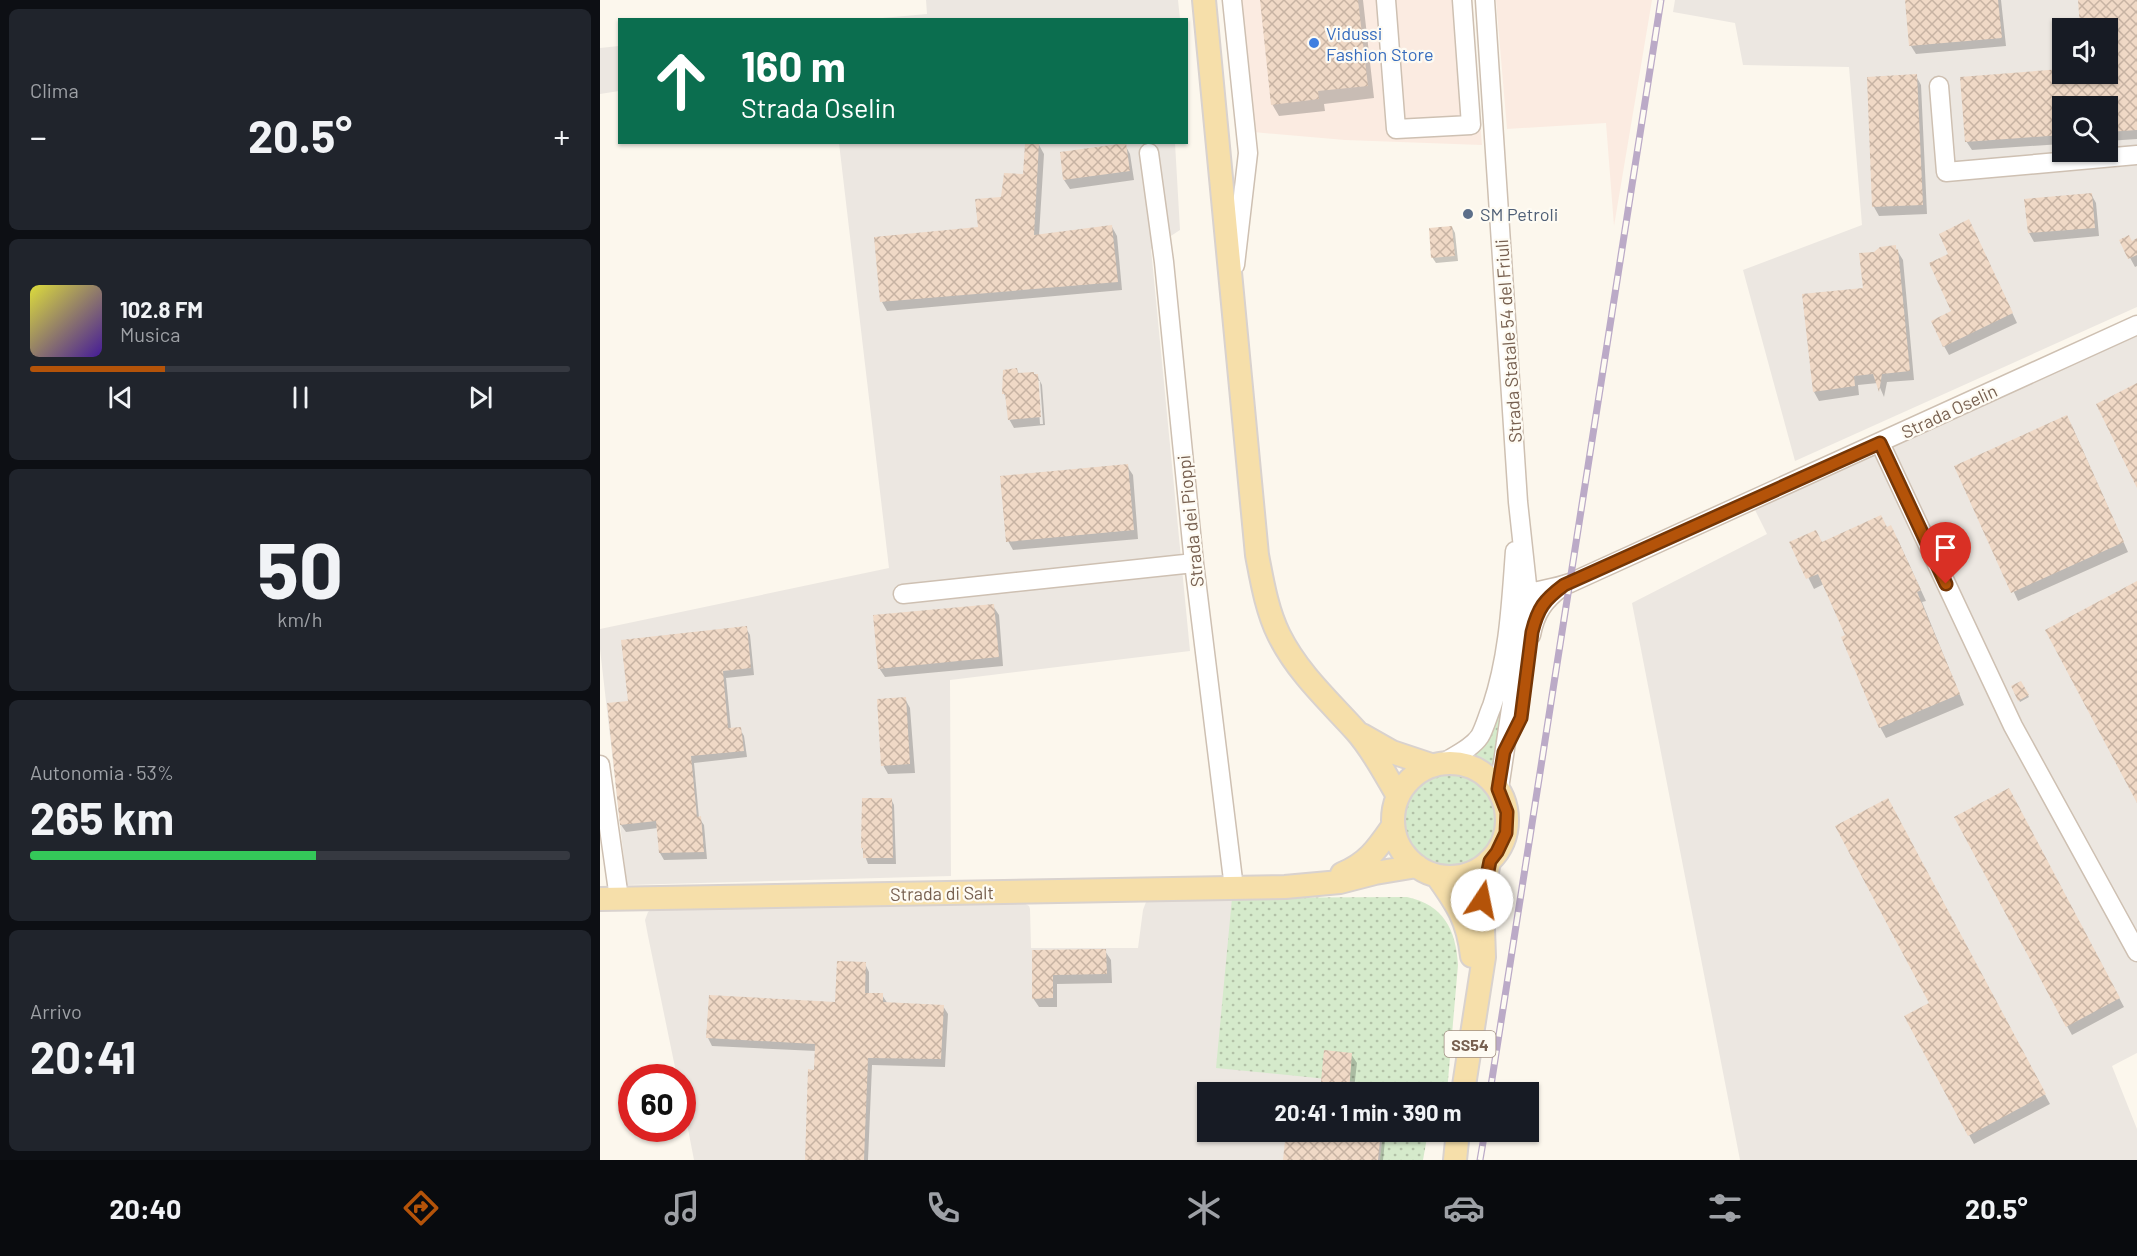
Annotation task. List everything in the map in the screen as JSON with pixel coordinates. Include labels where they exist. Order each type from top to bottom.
[{"type":"main road","points":[[1204,0],[1257,555],[1263,585],[1278,633],[1292,658],[1305,676],[1358,733],[1398,796],[1394,808],[1393,826],[1372,855],[1357,868],[1326,878],[1285,886]]},
{"type":"main road","points":[[1358,733],[1392,752],[1437,764]]},
{"type":"main road","name":"Strada Statale 54 del Friuli","points":[[1398,796],[1408,780],[1437,764],[1461,763],[1477,769],[1493,782],[1507,812],[1503,841],[1490,861],[1482,900],[1484,957],[1464,1082]]},
{"type":"main road","name":"Strada Statale 54 del Friuli","points":[[1393,826],[1396,840],[1402,851],[1427,871],[1455,902],[1465,920],[1477,996]]},
{"type":"main road","points":[[1285,886],[1340,882],[1375,873],[1427,871],[1447,877],[1462,876],[1473,873],[1490,861]]},
{"type":"main road","name":"Strada di Salt","points":[[609,899],[1285,886]]},
{"type":"main road","points":[[1455,1160],[1457,1142]]},
{"type":"street","points":[[1232,0],[1248,153],[1233,288]]},
{"type":"street","points":[[1386,0],[1396,129],[1471,124],[1462,0]]},
{"type":"street","name":"Strada Statale 54 del Friuli","points":[[1485,0],[1518,502],[1528,594],[1498,789]]},
{"type":"street","points":[[1939,86],[1946,172],[2137,155]]},
{"type":"street","name":"Strada dei Pioppi","points":[[1149,153],[1164,262],[1194,563],[1234,888]]},
{"type":"street","name":"Strada Oselin","points":[[1564,585],[2137,326]]},
{"type":"street","points":[[1880,443],[2013,726],[2137,952]]},
{"type":"street","name":"Strada Statale 54 del Friuli","points":[[1518,502],[1530,564],[1542,576],[1564,585]]},
{"type":"street","name":"Strada Statale 54 del Friuli","points":[[1437,764],[1468,748],[1480,735],[1502,671],[1509,628],[1518,502]]},
{"type":"street","points":[[903,594],[1194,563]]},
{"type":"street","points":[[1509,628],[1518,604],[1528,594],[1564,585]]},
{"type":"street","name":"Strada Statale 54 del Friuli","points":[[1504,752],[1521,718],[1535,618],[1540,606],[1564,585]]},
{"type":"street","points":[[600,765],[609,899]]},
{"type":"shaded area","points":[[926,0],[1178,0],[1180,18],[882,18],[927,14]]},
{"type":"shaded area","points":[[1224,0],[1470,0],[1482,145],[1345,140],[1253,132],[1236,128]]},
{"type":"shaded area","points":[[1496,0],[1652,0],[1614,226],[1606,123],[1507,129]]},
{"type":"shaded area","points":[[1675,0],[2137,0],[2137,307],[1795,461],[1743,270],[1862,225],[1849,67],[1743,65],[1735,23],[1673,12]]},
{"type":"shaded area","points":[[618,46],[618,91],[600,94],[600,48]]},
{"type":"shaded area","points":[[839,144],[1175,144],[1180,230],[1151,249],[1190,651],[950,680],[951,876],[627,885],[600,649],[600,629],[889,568]]},
{"type":"shaded area","points":[[2137,336],[2137,1053],[2112,1066],[2137,1129],[2137,1160],[1740,1160],[1632,603],[1767,534],[1754,508]]},
{"type":"shaded area","points":[[1232,898],[1385,1082],[1197,1082],[1197,1142],[1382,1142],[1380,1160],[694,1160],[691,1142],[696,1142],[696,1064],[674,1064],[645,920],[651,909],[1022,902],[1030,909],[1031,948],[1138,948],[1143,910],[1146,902]]},
{"type":"green space","points":[[1512,654],[1496,769],[1472,756]]},
{"type":"green space","points":[[1450,771],[1460,772],[1477,779],[1491,793],[1498,810],[1498,830],[1491,847],[1477,861],[1460,868],[1450,869],[1440,868],[1423,861],[1409,847],[1402,830],[1401,820],[1402,810],[1409,793],[1423,779],[1440,772]]},
{"type":"green space","points":[[1407,897],[1430,906],[1439,913],[1451,930],[1458,965],[1448,1082],[1357,1082],[1216,1068],[1232,898]]},
{"type":"green space","points":[[1382,1142],[1426,1142],[1423,1160],[1380,1160]]},
{"type":"building","name":"Vidussi Fashion Store","points":[[1260,0],[1358,0],[1368,86],[1318,91],[1319,99],[1271,105]]},
{"type":"building","points":[[1905,0],[1998,0],[2002,38],[1909,46]]},
{"type":"building","points":[[2078,0],[2137,0],[2137,130],[2118,131],[2118,96],[2052,96],[2052,136],[1965,142],[1960,77],[2052,70],[2052,84],[2118,84],[2118,18],[2079,18]]},
{"type":"building","points":[[1917,74],[1923,205],[1872,207],[1867,77]]},
{"type":"building","points":[[1025,144],[1039,144],[1034,235],[1112,225],[1118,282],[880,302],[874,237],[978,227],[975,199],[1001,197],[1004,173],[1023,174]]},
{"type":"building","points":[[1126,144],[1130,171],[1063,180],[1060,152]]},
{"type":"building","points":[[2092,193],[2095,228],[2028,233],[2024,199]]},
{"type":"building","points":[[1969,219],[2013,313],[1943,347],[1931,321],[1951,311],[1929,263],[1948,254],[1939,234]]},
{"type":"building","points":[[1452,226],[1455,256],[1431,258],[1429,228]]},
{"type":"building","points":[[2129,235],[2132,241],[2137,238],[2137,255],[2128,259],[2119,240]]},
{"type":"building","points":[[1896,245],[1910,371],[1882,374],[1879,392],[1873,374],[1854,376],[1855,386],[1813,392],[1802,294],[1863,288],[1859,253],[1874,252],[1880,247]]},
{"type":"building","points":[[1017,368],[1018,373],[1038,374],[1041,417],[1008,420],[1005,394],[1002,394],[1003,370]]},
{"type":"building","points":[[2137,383],[2137,488],[2096,404]]},
{"type":"building","points":[[2067,415],[2124,542],[2011,593],[1954,466]]},
{"type":"building","points":[[1128,464],[1134,530],[1006,542],[1000,476]]},
{"type":"building","points":[[1881,515],[1887,527],[1891,525],[1921,590],[1917,592],[1960,694],[1879,728],[1841,637],[1845,635],[1818,574],[1806,579],[1789,542],[1816,530],[1822,542]]},
{"type":"building","points":[[2137,581],[2137,803],[2045,630]]},
{"type":"building","points":[[994,604],[999,657],[878,669],[873,615]]},
{"type":"building","points":[[747,626],[751,668],[723,671],[728,728],[741,727],[744,751],[691,756],[697,817],[701,816],[704,852],[659,853],[656,821],[620,825],[607,703],[628,701],[621,640]]},
{"type":"building","points":[[2021,681],[2029,695],[2018,701],[2011,686]]},
{"type":"building","points":[[906,697],[910,764],[881,766],[877,699]]},
{"type":"building","points":[[2009,788],[2120,998],[2066,1027],[1954,817]]},
{"type":"building","points":[[862,798],[892,798],[893,858],[863,858],[863,848],[861,848]]},
{"type":"building","points":[[1888,798],[2046,1094],[1968,1136],[1904,1016],[1929,1003],[1835,826]]},
{"type":"building","points":[[1106,949],[1107,974],[1053,975],[1053,998],[1032,999],[1032,950]]},
{"type":"building","points":[[837,961],[866,962],[865,993],[883,993],[883,1002],[944,1005],[941,1059],[868,1058],[864,1160],[805,1160],[808,1069],[814,1070],[815,1044],[706,1038],[709,995],[835,1002]]},
{"type":"building","points":[[1324,1050],[1352,1053],[1350,1082],[1321,1082]]},
{"type":"building","points":[[1285,1142],[1380,1142],[1378,1160],[1283,1160]]},
{"type":"railway","points":[[1492,1082],[1661,0]]},
{"type":"railway","points":[[1480,1160],[1483,1142]]},
{"type":"place","name":"Vidussi Fashion Store","points":[[1314,43]]},
{"type":"place","name":"SM Petroli","points":[[1468,214]]},
{"type":"route","points":[[1482,900],[1490,861],[1506,833],[1507,812],[1498,789],[1504,752],[1521,718],[1535,618],[1540,606],[1564,585],[1880,443],[1946,584]]}]
